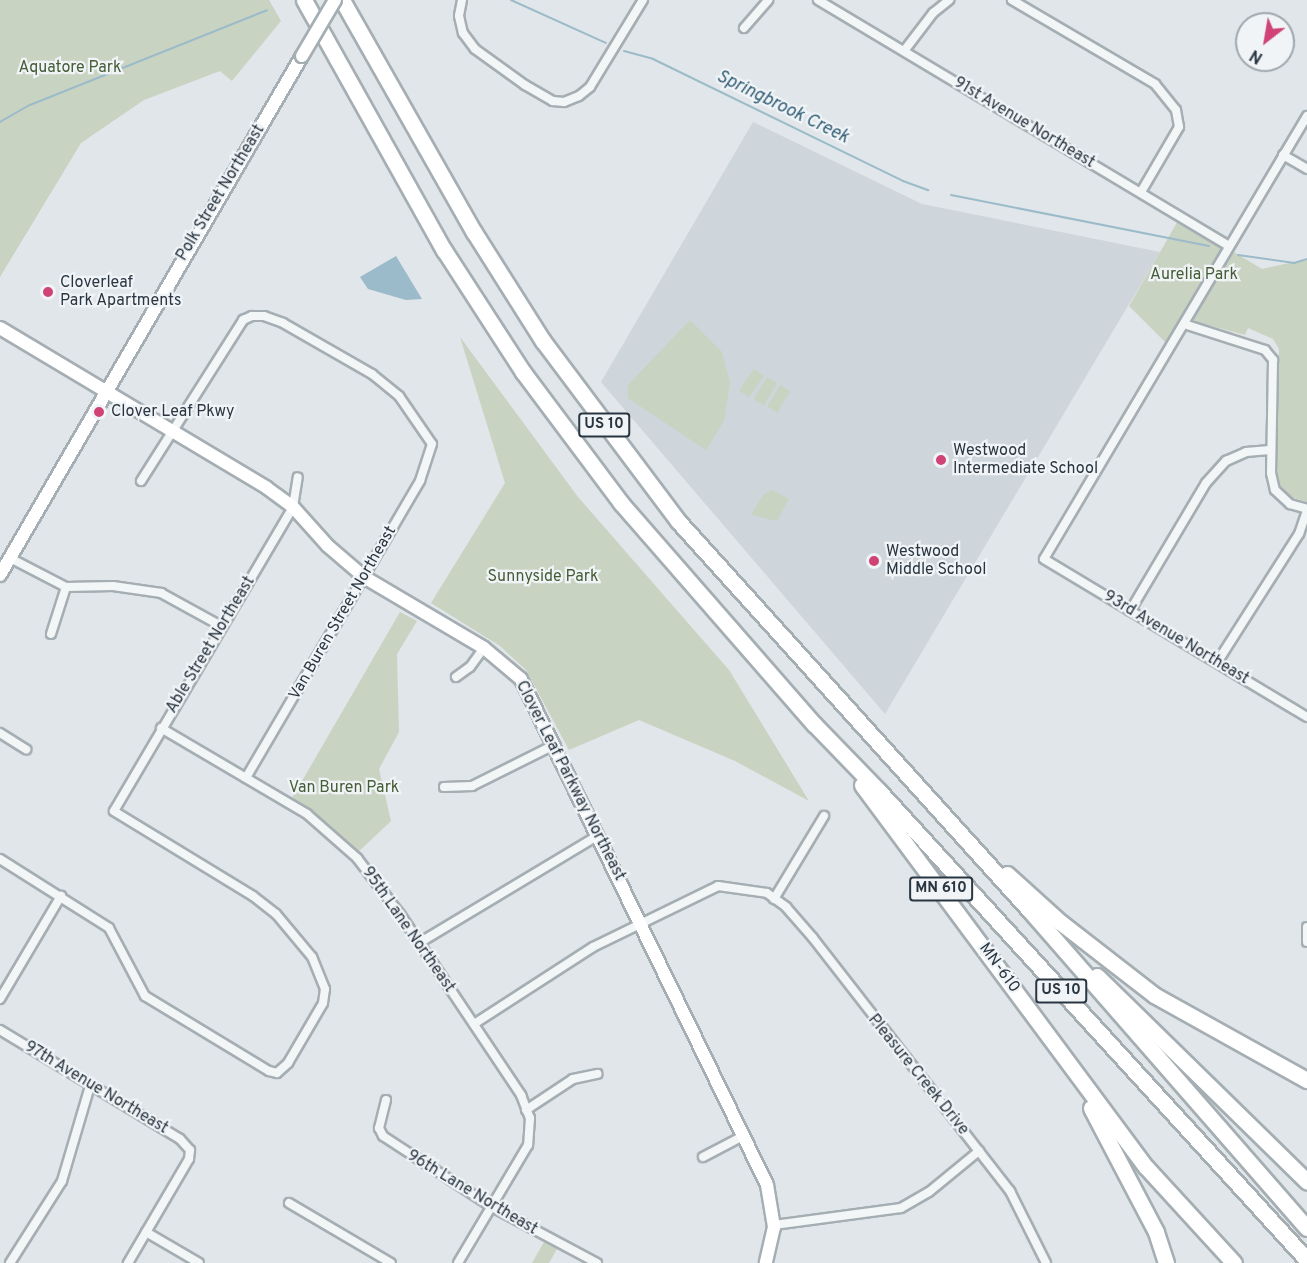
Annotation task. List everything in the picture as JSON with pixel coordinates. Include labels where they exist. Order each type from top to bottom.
[{"type":"highway","name":"US 10","points":[[304,0],[444,250],[523,372],[621,504],[814,724],[878,790],[1307,1260]]},
{"type":"highway","name":"US 10","points":[[342,0],[474,232],[586,402],[678,521],[1032,913],[1307,1228]]},
{"type":"highway","name":"MN-610","points":[[814,724],[963,918],[1063,1058],[1146,1167],[1234,1263]]},
{"type":"highway","points":[[931,802],[1107,961],[1219,1032],[1307,1080]]},
{"type":"highway","points":[[1032,913],[1307,1182]]},
{"type":"highway","points":[[1219,1032],[1307,1070]]},
{"type":"highway","points":[[1063,1058],[1124,1167],[1155,1232],[1166,1263]]},
{"type":"street","name":"Polk Street Northeast","points":[[0,574],[335,0]]},
{"type":"street","points":[[462,0],[461,24],[472,45],[528,87],[553,100],[579,96],[600,73],[642,0]]},
{"type":"street","points":[[744,27],[768,0]]},
{"type":"street","points":[[904,51],[933,13],[949,0]]},
{"type":"street","points":[[1012,0],[1155,84],[1176,110],[1179,127],[1141,192]]},
{"type":"street","name":"91st Avenue Northeast","points":[[822,1],[1230,246]]},
{"type":"street","points":[[1218,661],[1299,534],[1307,510],[1290,504],[1275,490],[1270,450],[1273,360],[1265,350],[1184,324],[1307,116]]},
{"type":"street","points":[[1283,155],[1307,169]]},
{"type":"street","name":"Van Buren Street Northeast","points":[[171,431],[243,320],[264,316],[284,323],[372,374],[401,398],[432,444],[424,472],[246,778]]},
{"type":"street","name":"93rd Avenue Northeast","points":[[1184,324],[1044,559],[1218,661],[1307,717]]},
{"type":"street","name":"Clover Leaf Parkway Northeast","points":[[0,328],[293,507],[328,546],[364,577],[484,648],[523,682],[767,1185],[774,1225],[766,1263]]},
{"type":"street","points":[[141,481],[171,431]]},
{"type":"street","points":[[1130,611],[1206,483],[1226,461],[1246,452],[1270,450]]},
{"type":"street","name":"Able Street Northeast","points":[[234,885],[114,811],[293,507],[298,477]]},
{"type":"street","points":[[10,558],[66,587],[140,588],[161,593],[221,626]]},
{"type":"street","points":[[51,634],[66,587]]},
{"type":"street","points":[[456,677],[470,668],[484,648]]},
{"type":"street","name":"95th Lane Northeast","points":[[161,728],[330,831],[357,858],[420,943],[521,1095],[532,1132],[528,1145],[458,1263]]},
{"type":"street","points":[[0,734],[26,749]]},
{"type":"street","points":[[444,787],[472,786],[554,745]]},
{"type":"street","points":[[474,1024],[593,947],[718,886],[750,889],[774,899],[824,816]]},
{"type":"street","points":[[420,943],[599,836]]},
{"type":"street","points":[[0,859],[61,896],[114,933],[145,996],[277,1073],[288,1063],[323,1003],[325,989],[312,957],[276,914],[234,885]]},
{"type":"street","points":[[234,885],[240,897]]},
{"type":"street","points":[[0,999],[61,896]]},
{"type":"street","name":"Pleasure Creek Drive","points":[[774,899],[813,938],[1010,1191],[1046,1263]]},
{"type":"street","points":[[1306,940],[1307,927]]},
{"type":"street","name":"97th Avenue Northeast","points":[[0,1030],[180,1139],[190,1149],[189,1158],[146,1232]]},
{"type":"street","points":[[526,1110],[573,1079],[597,1074]]},
{"type":"street","points":[[10,1263],[62,1180],[90,1086]]},
{"type":"street","name":"96th Lane Northeast","points":[[386,1100],[379,1128],[383,1136],[492,1207],[597,1263]]},
{"type":"street","points":[[703,1157],[743,1136]]},
{"type":"street","points":[[774,1225],[901,1208],[928,1192],[979,1151]]},
{"type":"street","points":[[289,1203],[391,1263]]},
{"type":"street","points":[[128,1263],[146,1232],[199,1263]]},
{"type":"shaded area","points":[[753,122],[922,204],[1160,252],[885,714],[601,382]]},
{"type":"green space","name":"Aquatore Park","points":[[0,0],[269,0],[281,21],[232,81],[220,71],[144,100],[81,143],[0,277]]},
{"type":"green space","name":"Aurelia Park","points":[[1179,219],[1262,269],[1307,259],[1307,502],[1291,497],[1280,485],[1276,470],[1279,349],[1273,339],[1248,328],[1245,335],[1197,322],[1183,313],[1166,343],[1129,306]]},
{"type":"green space","points":[[690,320],[722,352],[730,383],[724,421],[706,450],[628,398],[628,385]]},
{"type":"green space","name":"Sunnyside Park","points":[[460,337],[578,497],[729,670],[809,801],[735,761],[639,720],[569,750],[526,670],[500,646],[431,603],[505,483]]},
{"type":"green space","points":[[754,369],[764,376],[749,397],[739,390]]},
{"type":"green space","points":[[767,377],[777,383],[764,405],[754,399]]},
{"type":"green space","points":[[780,385],[790,391],[777,413],[767,406]]},
{"type":"green space","points":[[772,490],[789,499],[777,521],[751,515],[763,495]]},
{"type":"green space","name":"Van Buren Park","points":[[400,612],[417,621],[397,654],[399,732],[379,769],[391,821],[357,853],[321,820],[291,800]]},
{"type":"green space","points":[[544,1242],[557,1249],[549,1263],[532,1263]]},
{"type":"water","points":[[396,256],[422,299],[406,300],[368,289],[360,277]]},
{"type":"waterway","name":"Springbrook Creek","points":[[511,0],[606,43]]},
{"type":"waterway","name":"Springbrook Creek","points":[[0,122],[30,105],[267,10]]},
{"type":"waterway","name":"Springbrook Creek","points":[[624,51],[653,59],[903,181],[928,190]]},
{"type":"waterway","name":"Springbrook Creek","points":[[951,195],[1209,246]]},
{"type":"waterway","name":"Springbrook Creek","points":[[1238,255],[1294,263],[1307,259]]},
{"type":"place","name":"Cloverleaf Park Apartments","points":[[48,292]]},
{"type":"place","name":"Clover Leaf Pkwy","points":[[99,412]]},
{"type":"place","name":"Westwood Intermediate School","points":[[941,460]]},
{"type":"place","name":"Westwood Middle School","points":[[874,561]]}]
